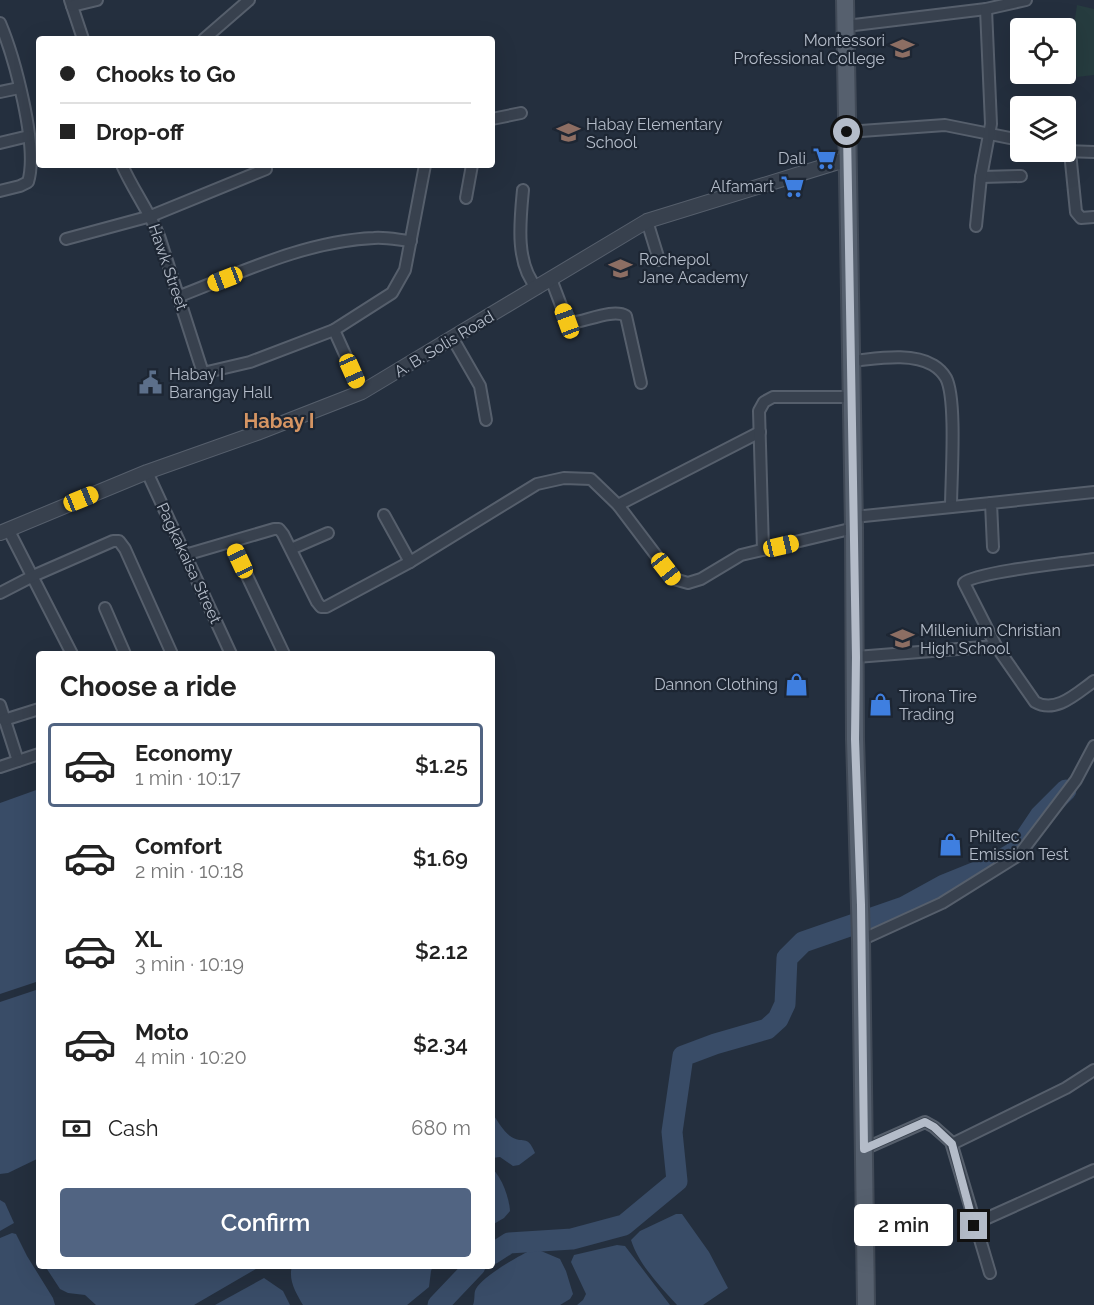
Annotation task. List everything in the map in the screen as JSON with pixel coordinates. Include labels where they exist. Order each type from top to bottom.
[{"type":"main road","points":[[845,0],[856,657],[855,739],[861,905],[866,1305]]},
{"type":"street","points":[[82,36],[71,3],[97,0]]},
{"type":"street","points":[[207,36],[249,0]]},
{"type":"street","points":[[846,26],[986,9],[1026,0]]},
{"type":"street","points":[[976,226],[981,177],[990,133],[986,9]]},
{"type":"street","points":[[0,23],[19,88],[29,136],[31,172],[28,182],[0,191]]},
{"type":"street","points":[[0,92],[19,88]]},
{"type":"street","points":[[495,117],[521,113]]},
{"type":"street","points":[[847,132],[945,124],[1010,138]]},
{"type":"street","points":[[0,143],[29,136]]},
{"type":"street","points":[[1076,152],[1094,152]]},
{"type":"street","name":"A. B. Solis Road","points":[[4,531],[147,472],[257,433],[362,392],[647,221],[848,159]]},
{"type":"street","points":[[1068,162],[1076,212],[1081,218],[1094,217]]},
{"type":"street","name":"Hawk Street","points":[[123,168],[135,192],[151,216],[180,296],[203,373],[250,363],[334,330]]},
{"type":"street","points":[[362,392],[334,330],[392,293],[405,270],[424,168]]},
{"type":"street","points":[[466,198],[471,168]]},
{"type":"street","points":[[66,239],[151,216],[266,169]]},
{"type":"street","points":[[981,177],[1021,176]]},
{"type":"street","points":[[523,190],[523,251],[526,272],[529,280],[537,288]]},
{"type":"street","points":[[647,221],[659,260]]},
{"type":"street","points":[[180,296],[292,253],[346,241],[376,238],[411,241]]},
{"type":"street","points":[[551,279],[567,321],[570,323],[614,313],[626,316],[641,383]]},
{"type":"street","points":[[453,339],[480,386],[486,420]]},
{"type":"street","points":[[850,361],[888,358],[921,360],[933,365],[946,378],[952,409],[951,507]]},
{"type":"street","points":[[764,550],[759,411],[764,402],[773,397],[852,397]]},
{"type":"street","points":[[618,505],[760,432]]},
{"type":"street","name":"Pagkakaisa Street","points":[[147,472],[230,651]]},
{"type":"street","points":[[186,555],[279,529],[321,607],[332,604],[410,562],[537,484],[564,478],[591,479],[618,505],[674,579],[688,584],[701,579],[741,555],[854,522],[951,507],[1094,492]]},
{"type":"street","points":[[991,503],[993,547]]},
{"type":"street","points":[[384,515],[410,562]]},
{"type":"street","points":[[4,531],[33,576],[70,651]]},
{"type":"street","points":[[291,549],[328,533]]},
{"type":"street","points":[[0,593],[33,576],[113,541],[118,541],[125,549],[171,651]]},
{"type":"street","points":[[231,542],[283,651]]},
{"type":"street","points":[[1094,559],[968,579],[964,583],[996,646],[1035,702],[1051,707],[1066,701],[1094,681]]},
{"type":"street","points":[[105,608],[124,651]]},
{"type":"street","points":[[856,657],[996,646]]},
{"type":"street","points":[[0,705],[18,761]]},
{"type":"street","points":[[4,720],[36,710]]},
{"type":"street","points":[[861,934],[942,903],[1019,855],[1076,780],[1094,746]]},
{"type":"street","points":[[0,767],[36,755]]},
{"type":"street","points":[[952,1144],[1066,1088],[1094,1070]]},
{"type":"street","points":[[864,1149],[925,1122],[934,1127],[952,1144],[990,1273]]},
{"type":"street","points":[[974,1224],[1094,1170]]},
{"type":"green space","points":[[1077,5],[1094,9],[1094,75],[1077,77],[1075,18]]},
{"type":"water","points":[[36,790],[36,982],[0,994],[0,803]]},
{"type":"water","points":[[36,990],[36,1159],[8,1173],[0,1174],[0,1002]]},
{"type":"water","points":[[495,1117],[507,1134],[530,1143],[535,1153],[519,1165],[513,1166],[500,1157],[495,1158]]},
{"type":"water","points":[[495,1172],[508,1200],[510,1211],[495,1223]]},
{"type":"water","points":[[0,1200],[5,1203],[14,1223],[0,1231]]},
{"type":"water","points":[[676,1214],[682,1214],[709,1252],[728,1288],[703,1305],[677,1305],[645,1267],[631,1240],[640,1231]]},
{"type":"water","points":[[12,1233],[16,1234],[55,1305],[0,1305],[0,1238]]},
{"type":"water","points":[[617,1245],[625,1246],[670,1305],[577,1305],[586,1294],[571,1262],[574,1255]]},
{"type":"water","points":[[531,1250],[541,1251],[560,1259],[573,1294],[570,1299],[560,1305],[473,1305],[475,1291],[484,1280]]},
{"type":"water","points":[[47,1269],[256,1269],[194,1305],[96,1305],[85,1295],[68,1293],[60,1289]]},
{"type":"water","points":[[291,1269],[432,1269],[429,1287],[407,1305],[303,1305],[295,1291]]},
{"type":"water","points":[[264,1278],[283,1291],[290,1305],[215,1305]]},
{"type":"waterway","points":[[495,1252],[509,1243],[572,1239],[624,1225],[677,1181],[672,1132],[683,1056],[767,1029],[778,1019],[785,1004],[787,958],[803,942],[904,907],[944,885],[991,866],[1013,853],[1040,816],[1066,790]]},
{"type":"waterway","points":[[438,1305],[472,1269]]},
{"type":"place","name":"Montessori Professional College","points":[[903,49]]},
{"type":"place","name":"Habay Elementary School","points":[[568,133]]},
{"type":"place","name":"Dali","points":[[824,158]]},
{"type":"place","name":"Alfamart","points":[[792,186]]},
{"type":"place","name":"Rochepol Jane Academy","points":[[621,268]]},
{"type":"place","name":"Habay I Barangay Hall","points":[[151,383]]},
{"type":"place","name":"Millenium Christian High School","points":[[902,639]]},
{"type":"place","name":"Dannon Clothing","points":[[796,684]]},
{"type":"place","name":"Tirona Tire Trading","points":[[881,705]]},
{"type":"place","name":"Philtec Emission Test","points":[[951,845]]},
{"type":"district","name":"Habay I","points":[[279,421]]},
{"type":"route","points":[[847,132],[856,657],[855,739],[861,905],[864,1149],[925,1122],[934,1127],[952,1144],[974,1226]]}]
